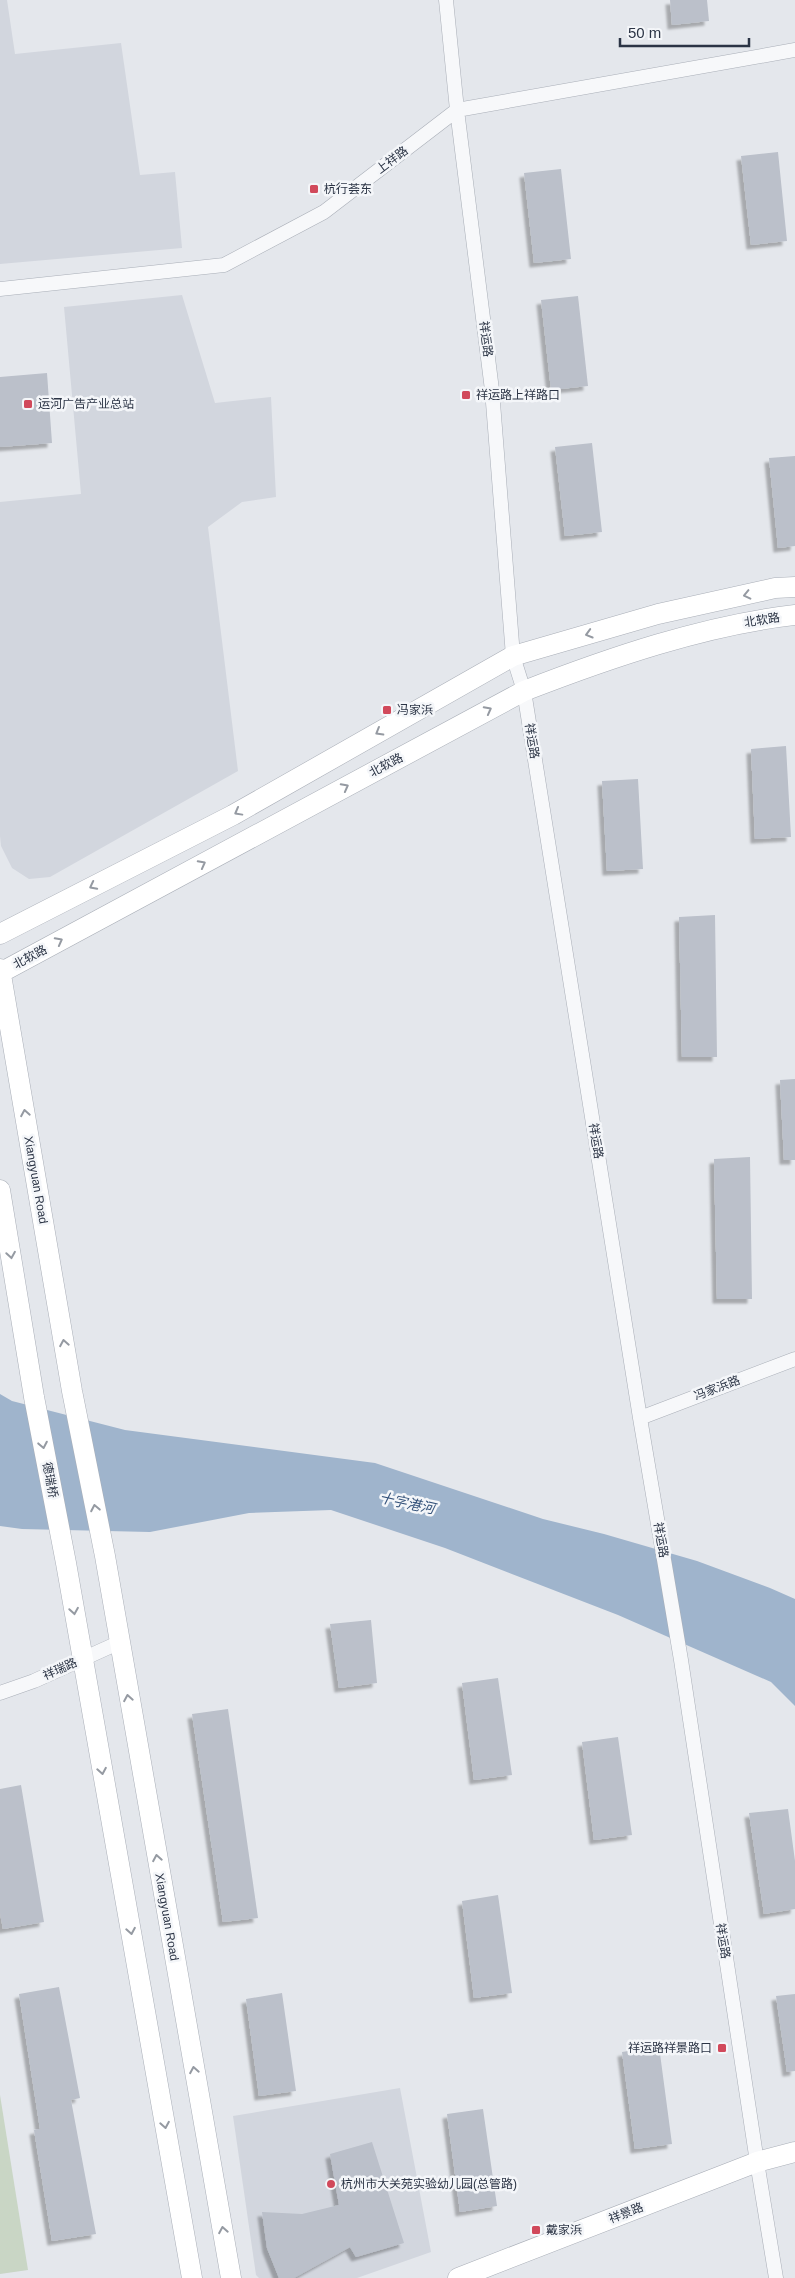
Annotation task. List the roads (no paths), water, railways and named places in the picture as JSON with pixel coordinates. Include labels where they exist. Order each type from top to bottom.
[{"type":"main road","points":[[0,934],[233,815],[513,656],[658,614],[775,588],[795,587]]},
{"type":"main road","name":"北软路","points":[[0,971],[524,691],[599,662],[752,620],[795,615]]},
{"type":"main road","name":"Xiangyuan Road","points":[[0,971],[72,1391],[104,1556],[231,2278]]},
{"type":"main road","name":"德瑞桥","points":[[0,1190],[34,1397],[66,1562],[82,1659]]},
{"type":"main road","points":[[82,1659],[192,2278]]},
{"type":"main road","name":"祥景路","points":[[458,2278],[757,2162],[795,2152]]},
{"type":"street","name":"祥运路","points":[[446,0],[457,110],[492,390],[513,656],[524,691],[640,1418],[681,1660],[776,2278]]},
{"type":"street","name":"上祥路","points":[[0,289],[224,265],[324,212],[457,110],[795,50]]},
{"type":"street","name":"冯家浜路","points":[[640,1418],[795,1359]]},
{"type":"street","name":"祥瑞路","points":[[0,1693],[118,1643]]},
{"type":"water","name":"十字港河","points":[[0,1394],[12,1401],[125,1430],[375,1463],[543,1519],[604,1534],[697,1561],[770,1588],[795,1599],[795,1706],[771,1682],[618,1615],[445,1548],[331,1510],[249,1513],[150,1532],[22,1529],[0,1526]]},
{"type":"place","name":"杭行荟东","points":[[314,189]]},
{"type":"place","name":"祥运路上祥路口","points":[[466,395]]},
{"type":"place","name":"运河广告产业总站","points":[[28,404]]},
{"type":"place","name":"冯家浜","points":[[387,710]]},
{"type":"place","name":"祥运路祥景路口","points":[[722,2048]]},
{"type":"place","name":"杭州市大关苑实验幼儿园(总管路)","points":[[331,2184]]},
{"type":"place","name":"戴家浜","points":[[536,2230]]}]
